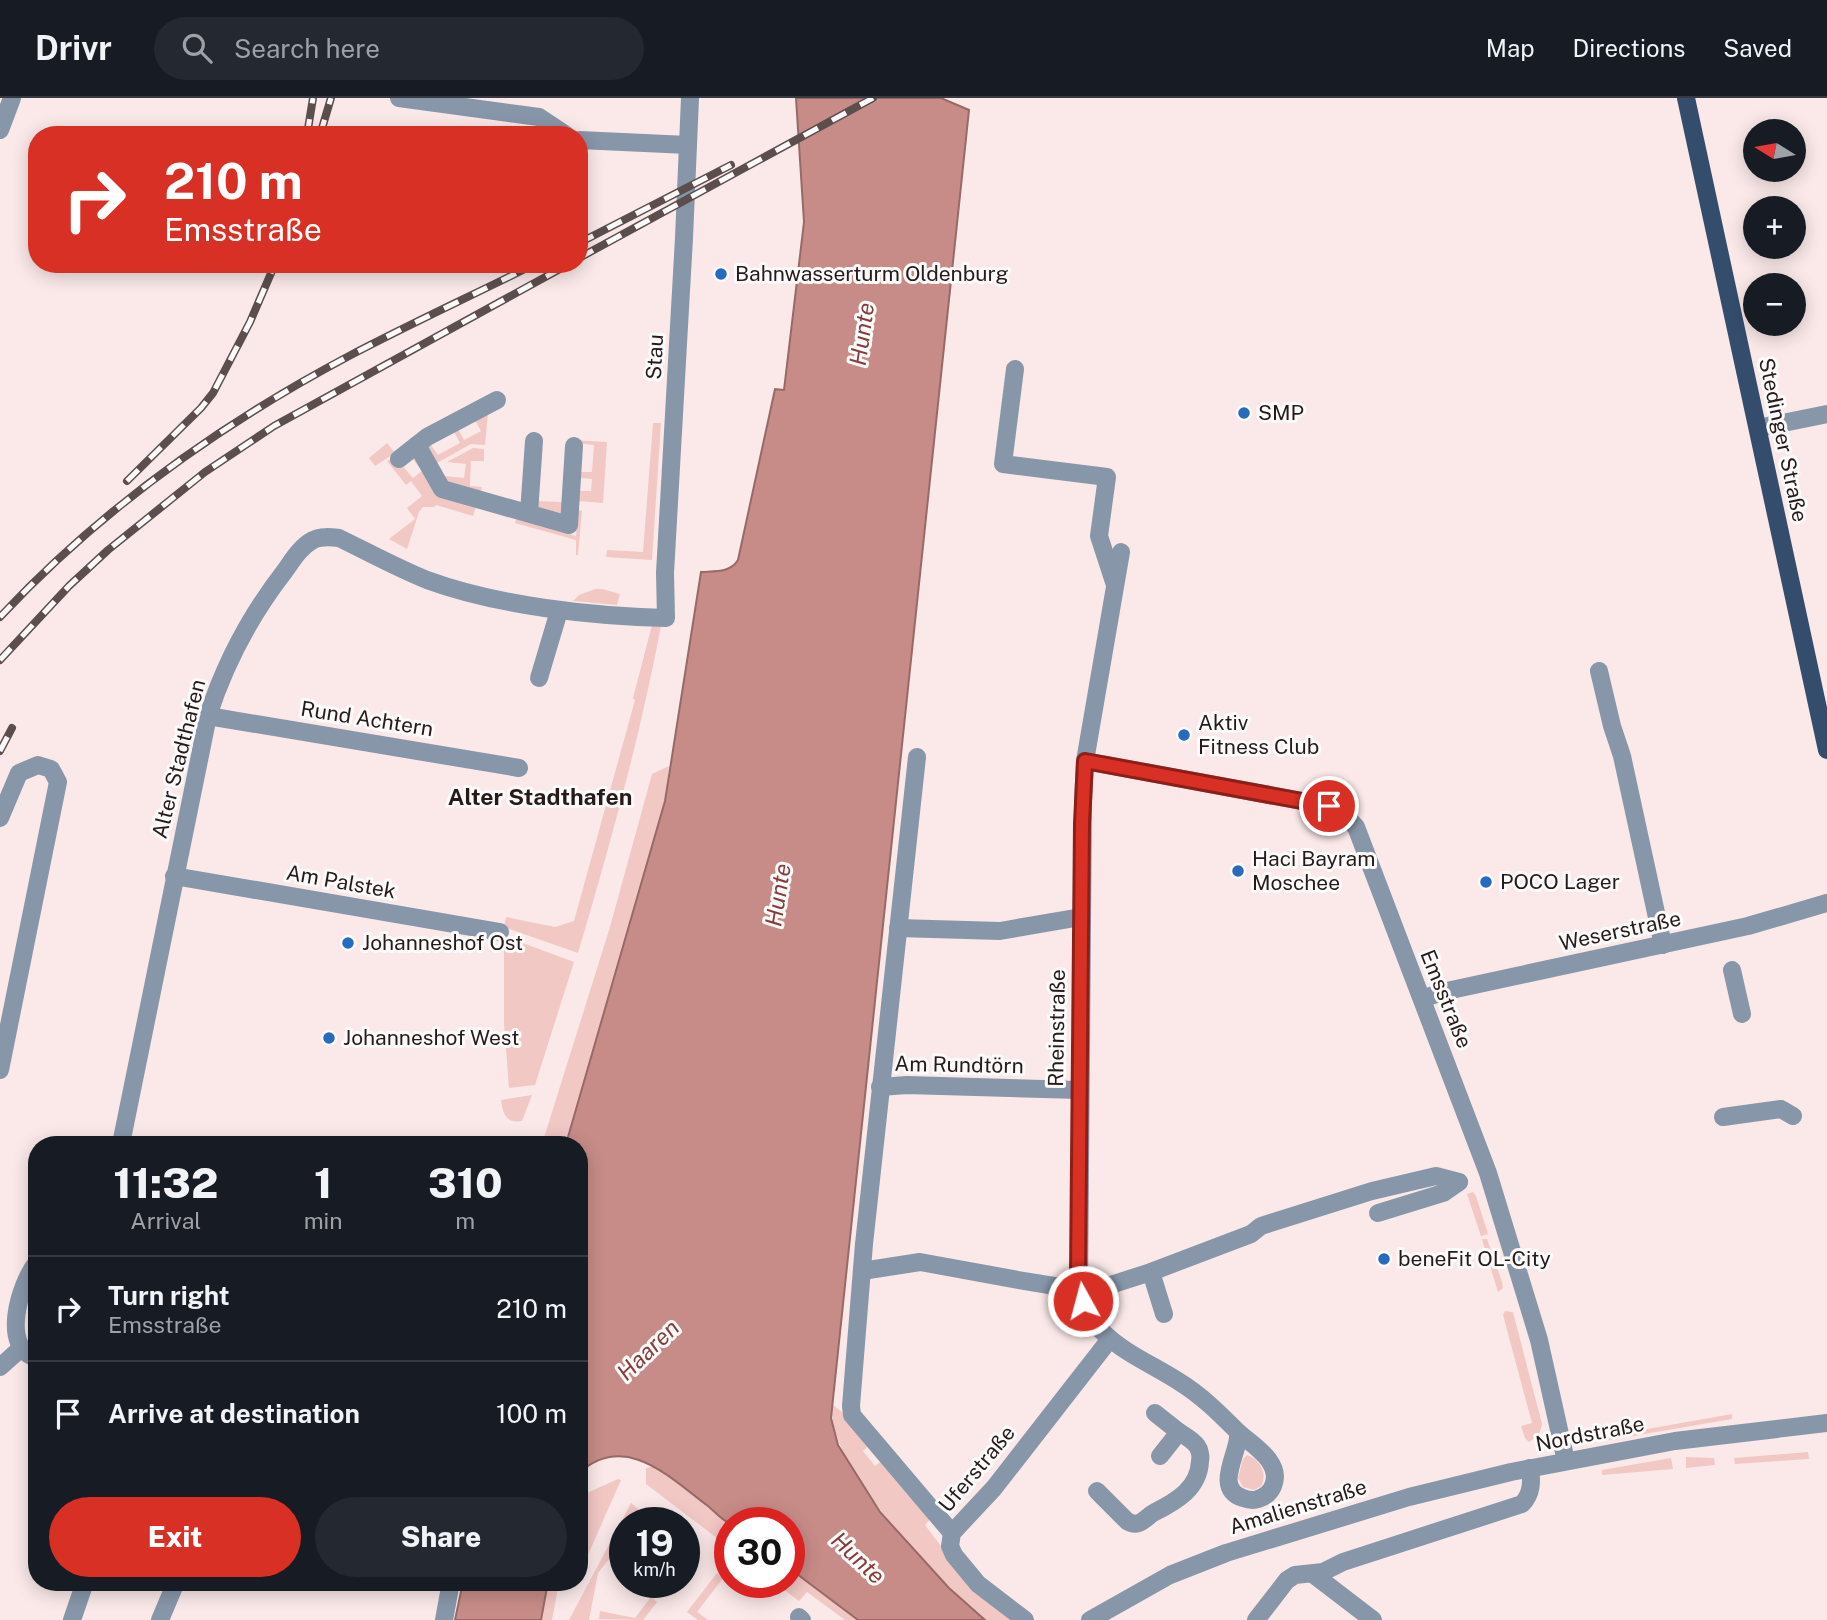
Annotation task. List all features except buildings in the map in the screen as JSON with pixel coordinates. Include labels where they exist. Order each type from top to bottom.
[{"type":"main road","name":"Stedinger Straße","points":[[1686,98],[1827,750]]},
{"type":"street","points":[[0,130],[12,98]]},
{"type":"street","points":[[399,98],[539,117],[552,126]]},
{"type":"street","name":"Stau","points":[[666,618],[665,573],[690,98]]},
{"type":"street","points":[[588,140],[688,145]]},
{"type":"street","points":[[1015,369],[1003,464],[1107,477],[1099,536],[1115,586]]},
{"type":"street","points":[[399,459],[427,438],[497,400]]},
{"type":"street","points":[[1758,428],[1827,414]]},
{"type":"street","points":[[529,513],[534,441]]},
{"type":"street","points":[[417,445],[442,489],[569,525],[574,446]]},
{"type":"street","name":"Alter Stadthafen","points":[[123,1136],[208,716],[218,686],[249,623],[302,548],[314,539],[327,536],[339,538],[428,580],[473,593],[559,611],[666,618]]},
{"type":"street","name":"Rheinstraße","points":[[1121,552],[1085,761],[1079,1090],[1079,1290],[1088,1314],[1110,1339],[1201,1397],[1230,1421],[1238,1432]]},
{"type":"street","points":[[538,678],[559,611]]},
{"type":"street","points":[[1599,671],[1621,752],[1663,944]]},
{"type":"street","name":"Rund Achtern","points":[[208,716],[519,768]]},
{"type":"street","name":"Am Rundtörn","points":[[917,757],[880,1087],[862,1271],[852,1415],[952,1534]]},
{"type":"street","name":"Emsstraße","points":[[1085,761],[1329,806],[1340,810],[1356,827],[1488,1173],[1548,1375],[1566,1461]]},
{"type":"street","points":[[0,818],[19,773],[38,765],[51,769],[58,782],[0,1070]]},
{"type":"street","name":"Am Palstek","points":[[174,876],[500,932]]},
{"type":"street","name":"Weserstraße","points":[[1422,999],[1442,992],[1748,926],[1827,903]]},
{"type":"street","points":[[898,928],[1000,931],[1081,917]]},
{"type":"street","points":[[1732,970],[1742,1014]]},
{"type":"street","name":"Am Rundtörn","points":[[880,1087],[907,1085],[1079,1090]]},
{"type":"street","points":[[1723,1117],[1781,1110],[1793,1116]]},
{"type":"street","points":[[862,1271],[920,1262],[1079,1290],[1095,1290],[1251,1234],[1261,1226],[1372,1191],[1436,1177],[1459,1182]]},
{"type":"street","points":[[1450,1208],[1452,1194],[1459,1182]]},
{"type":"street","points":[[1378,1213],[1443,1192],[1459,1182]]},
{"type":"street","points":[[1151,1272],[1164,1314]]},
{"type":"street","points":[[28,1276],[20,1288],[15,1310],[14,1340],[19,1350],[28,1354]]},
{"type":"street","name":"Uferstraße","points":[[1025,1620],[978,1584],[954,1555],[950,1546],[952,1534],[994,1488],[1110,1339]]},
{"type":"street","points":[[0,1367],[19,1350]]},
{"type":"street","points":[[1097,1491],[1133,1524],[1141,1523],[1153,1513],[1169,1507],[1193,1486],[1201,1458],[1198,1446],[1155,1413]]},
{"type":"street","name":"Nordstraße","points":[[1255,1620],[1287,1580],[1295,1575],[1323,1572],[1343,1562],[1516,1507],[1527,1500],[1530,1494],[1530,1468],[1675,1441],[1827,1423]]},
{"type":"street","points":[[1160,1456],[1180,1432]]},
{"type":"street","name":"Amalienstraße","points":[[1090,1620],[1181,1571],[1226,1553],[1380,1506],[1530,1468]]},
{"type":"street","points":[[1312,1574],[1373,1620]]},
{"type":"street","points":[[72,1620],[82,1591]]},
{"type":"street","points":[[160,1620],[172,1591]]},
{"type":"street","points":[[444,1620],[450,1591]]},
{"type":"shaded area","points":[[488,413],[485,445],[471,444],[437,463],[428,447],[431,445],[438,455],[460,443],[454,432],[458,429],[464,440],[481,431],[475,420]]},
{"type":"shaded area","points":[[653,423],[661,423],[652,560],[606,557],[607,550],[643,552]]},
{"type":"shaded area","points":[[572,440],[607,442],[603,503],[578,501],[579,491],[591,491],[592,479],[580,478],[580,472],[592,472],[594,445],[572,443]]},
{"type":"shaded area","points":[[387,443],[395,453],[375,466],[369,458]]},
{"type":"shaded area","points":[[473,448],[484,449],[484,461],[471,461],[470,486],[482,487],[481,492],[447,483],[444,476],[464,478],[466,464],[447,462]]},
{"type":"shaded area","points":[[395,457],[413,478],[422,471],[413,459],[416,458],[436,495],[476,507],[473,516],[436,505],[423,507],[407,549],[389,539],[415,519],[407,508],[422,496],[411,481],[406,485],[387,461]]},
{"type":"shaded area","points":[[537,501],[562,502],[561,513],[537,508]]},
{"type":"shaded area","points":[[578,510],[582,511],[578,555],[576,540],[515,523],[516,519],[576,536]]},
{"type":"shaded area","points":[[595,589],[620,594],[617,605],[573,601],[579,595]]},
{"type":"shaded area","points":[[652,625],[661,626],[644,709],[578,953],[504,927],[506,917],[555,927],[574,921],[635,700],[633,698]]},
{"type":"shaded area","points":[[669,766],[665,801],[568,1136],[545,1136],[610,927],[652,774]]},
{"type":"shaded area","points":[[504,936],[574,962],[535,1085],[509,1088],[504,1023]]},
{"type":"shaded area","points":[[532,1095],[522,1121],[508,1119],[501,1100]]},
{"type":"shaded area","points":[[1473,1192],[1488,1234],[1481,1236],[1467,1194]]},
{"type":"shaded area","points":[[1482,1239],[1487,1239],[1502,1282],[1503,1288],[1498,1292]]},
{"type":"shaded area","points":[[1505,1311],[1513,1312],[1542,1424],[1539,1435],[1529,1442],[1521,1426],[1532,1423],[1503,1315]]},
{"type":"shaded area","points":[[832,1404],[854,1422],[871,1443],[863,1451],[875,1466],[884,1459],[932,1517],[925,1525],[973,1589],[1014,1620],[985,1620],[914,1551],[865,1490],[847,1459],[835,1430]]},
{"type":"shaded area","points":[[1732,1414],[1732,1419],[1592,1443],[1591,1439]]},
{"type":"shaded area","points":[[1808,1452],[1809,1459],[1735,1464],[1734,1458]]},
{"type":"shaded area","points":[[1247,1455],[1256,1460],[1264,1477],[1261,1486],[1254,1490],[1243,1487],[1238,1478],[1243,1459]]},
{"type":"shaded area","points":[[1686,1457],[1714,1458],[1715,1465],[1686,1468]]},
{"type":"shaded area","points":[[1671,1458],[1673,1469],[1602,1475],[1602,1470]]},
{"type":"shaded area","points":[[655,1466],[714,1511],[714,1536],[700,1525],[700,1507],[676,1507],[646,1484],[646,1468]]},
{"type":"shaded area","points":[[621,1480],[609,1507],[588,1555],[588,1493]]},
{"type":"shaded area","points":[[609,1545],[609,1559],[598,1573],[589,1620],[569,1620],[584,1591],[588,1591],[588,1584]]},
{"type":"shaded area","points":[[714,1577],[714,1590],[697,1612],[708,1620],[698,1620],[687,1612]]},
{"type":"shaded area","points":[[805,1580],[858,1620],[845,1620],[807,1592],[805,1594]]},
{"type":"shaded area","points":[[546,1591],[557,1591],[552,1620],[541,1620]]},
{"type":"shaded area","points":[[650,1598],[657,1602],[643,1620],[599,1619],[600,1611],[635,1618]]},
{"type":"water","points":[[796,98],[941,98],[969,110],[831,1418],[838,1445],[880,1512],[949,1588],[985,1620],[858,1620],[805,1580],[805,1507],[714,1507],[714,1512],[647,1463],[614,1456],[596,1461],[588,1467],[588,1136],[568,1136],[665,801],[701,572],[726,569],[738,560],[775,389],[784,390],[804,222]]},
{"type":"water","points":[[461,1591],[546,1591],[541,1620],[455,1620]]},
{"type":"railway","points":[[308,126],[313,98]]},
{"type":"railway","points":[[323,126],[331,98]]},
{"type":"railway","points":[[588,253],[873,98]]},
{"type":"railway","points":[[588,238],[731,165]]},
{"type":"railway","points":[[127,481],[213,393],[250,322],[271,273]]},
{"type":"railway","points":[[0,617],[78,541],[164,472],[208,441],[301,382],[395,332],[516,273]]},
{"type":"railway","points":[[0,660],[69,586],[108,550],[205,472],[274,426],[553,273]]},
{"type":"railway","points":[[0,751],[12,728]]},
{"type":"place","name":"Bahnwasserturm Oldenburg","points":[[721,274]]},
{"type":"place","name":"SMP","points":[[1244,413]]},
{"type":"place","name":"Aktiv Fitness Club","points":[[1184,735]]},
{"type":"place","name":"Haci Bayram Moschee","points":[[1238,871]]},
{"type":"place","name":"POCO Lager","points":[[1486,882]]},
{"type":"place","name":"Johanneshof Ost","points":[[348,943]]},
{"type":"place","name":"Johanneshof West","points":[[329,1038]]},
{"type":"place","name":"beneFit OL-City","points":[[1384,1259]]},
{"type":"district","name":"Alter Stadthafen","points":[[540,797]]},
{"type":"route","points":[[1083,1301],[1078,1276],[1082,824],[1085,761],[1329,806]]},
{"type":"water label","name":"Hunte","points":[[862,334]]},
{"type":"water label","name":"Hunte","points":[[778,895]]},
{"type":"water label","name":"Haaren","points":[[648,1350]]},
{"type":"water label","name":"Hunte","points":[[858,1558]]}]
